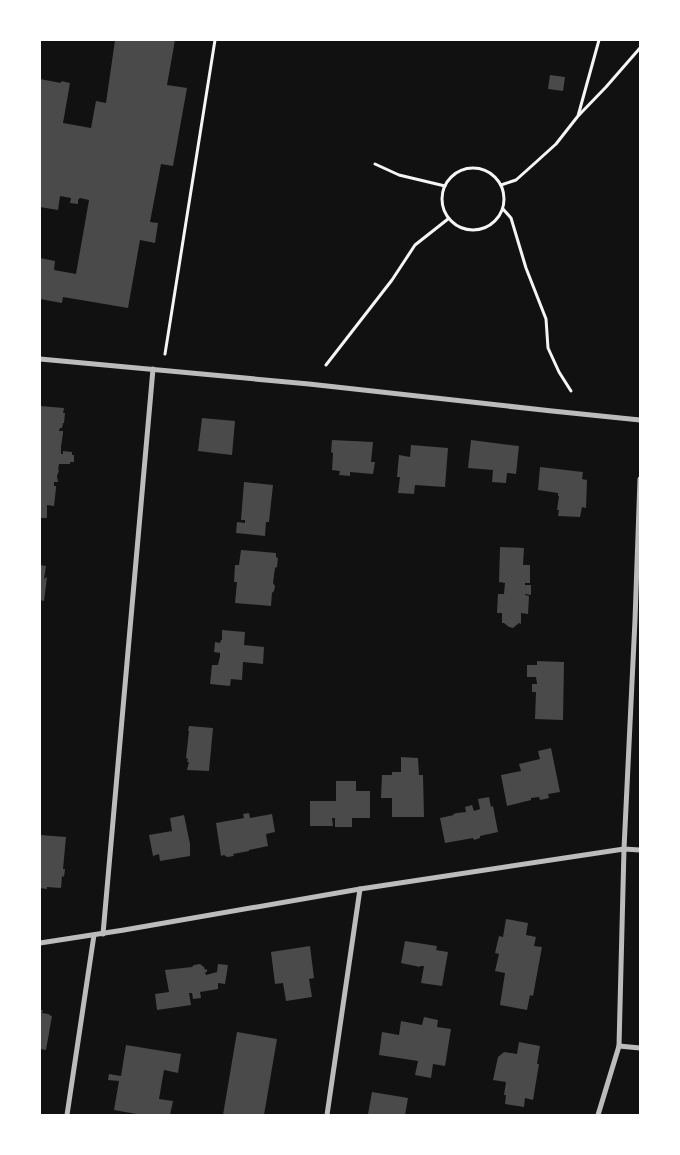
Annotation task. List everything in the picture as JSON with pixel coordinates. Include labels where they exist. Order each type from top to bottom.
[{"type":"street","points":[[40,358],[309,384],[640,420]]},
{"type":"street","points":[[103,934],[153,369]]},
{"type":"street","points":[[598,1115],[619,1046],[624,849],[637,630],[640,479]]},
{"type":"street","points":[[40,943],[103,934],[360,889],[624,849],[640,850]]},
{"type":"street","points":[[327,1115],[360,889]]},
{"type":"street","points":[[67,1115],[94,934]]},
{"type":"street","points":[[619,1046],[640,1048]]},
{"type":"path","points":[[165,354],[215,40]]},
{"type":"path","points":[[578,116],[599,40]]},
{"type":"path","points":[[501,185],[516,180],[556,144],[578,116],[640,48]]},
{"type":"path","points":[[375,164],[399,175],[445,186]]},
{"type":"path","points":[[472,168],[489,172],[501,185],[504,197],[503,209],[497,220],[481,230],[463,229],[448,219],[442,203],[445,186],[456,173],[472,168]]},
{"type":"path","points":[[503,209],[511,218],[517,233],[526,268],[546,320],[548,348],[558,372],[570,391]]},
{"type":"path","points":[[326,365],[392,280],[415,245],[448,219]]},
{"type":"building","points":[[115,40],[175,40],[167,85],[187,88],[173,166],[161,164],[150,222],[158,223],[155,243],[140,240],[128,308],[63,297],[62,303],[40,299],[40,258],[55,261],[54,270],[76,274],[89,200],[80,198],[78,204],[70,203],[71,198],[60,196],[58,210],[40,207],[40,79],[70,83],[63,123],[91,128],[96,101],[106,103]]},
{"type":"building","points":[[550,75],[565,77],[563,91],[548,89]]},
{"type":"building","points":[[40,406],[64,408],[64,423],[59,431],[63,431],[61,454],[63,454],[63,451],[72,452],[72,455],[74,455],[74,462],[59,464],[58,482],[54,482],[56,488],[54,506],[47,505],[47,518],[40,518]]},
{"type":"building","points":[[202,418],[235,421],[232,455],[198,451]]},
{"type":"building","points":[[332,440],[373,442],[371,462],[375,462],[373,474],[350,472],[350,476],[339,475],[340,471],[332,470]]},
{"type":"building","points":[[471,440],[519,446],[516,474],[507,473],[506,483],[492,482],[493,470],[468,468]]},
{"type":"building","points":[[411,445],[448,448],[445,487],[415,485],[414,494],[398,493],[400,477],[397,477],[399,455],[410,457]]},
{"type":"building","points":[[540,467],[583,472],[582,479],[587,480],[586,508],[582,507],[580,517],[558,516],[558,493],[538,490]]},
{"type":"building","points":[[244,482],[273,485],[269,522],[266,522],[265,536],[236,533],[237,522],[245,523],[245,520],[241,520]]},
{"type":"building","points":[[500,547],[524,548],[523,565],[530,565],[530,583],[525,583],[525,585],[531,585],[531,595],[525,594],[529,596],[528,614],[521,613],[521,624],[519,623],[513,628],[502,623],[502,613],[497,613],[498,594],[504,594],[505,583],[499,582]]},
{"type":"building","points":[[241,550],[276,553],[278,558],[277,567],[275,568],[273,583],[275,586],[272,593],[271,606],[235,603],[237,582],[234,582],[235,565],[239,565]]},
{"type":"building","points":[[40,565],[46,566],[44,579],[47,577],[44,601],[40,600]]},
{"type":"building","points":[[222,630],[245,632],[244,645],[264,647],[263,664],[243,662],[242,680],[231,679],[230,686],[210,684],[212,665],[218,665],[220,656],[220,653],[214,652],[215,642],[220,643],[222,640]]},
{"type":"building","points":[[537,661],[564,662],[563,720],[535,719],[536,692],[532,692],[532,684],[537,684],[536,677],[527,677],[527,665],[537,665]]},
{"type":"building","points":[[189,726],[213,728],[209,771],[187,770],[189,762],[187,762],[188,759],[186,758]]},
{"type":"building","points":[[551,748],[560,792],[548,794],[549,798],[540,800],[539,797],[531,798],[531,800],[507,806],[501,775],[521,771],[519,764],[540,759],[538,751]]},
{"type":"building","points":[[401,757],[418,758],[419,775],[423,775],[424,817],[392,817],[392,798],[381,798],[382,775],[392,775],[392,772],[401,772]]},
{"type":"building","points":[[336,781],[356,781],[356,791],[370,791],[370,818],[352,818],[352,827],[335,827],[335,818],[332,818],[333,826],[310,826],[310,801],[336,801]]},
{"type":"building","points":[[489,797],[491,807],[493,806],[498,832],[480,836],[480,838],[474,840],[473,838],[445,843],[440,818],[466,812],[465,807],[472,805],[474,811],[480,809],[478,799]]},
{"type":"building","points":[[249,813],[250,818],[272,814],[275,832],[266,834],[268,846],[233,854],[234,856],[221,856],[216,823],[244,818],[243,814]]},
{"type":"building","points":[[184,815],[190,844],[190,856],[160,861],[159,854],[153,856],[149,835],[172,831],[170,818]]},
{"type":"building","points":[[40,835],[66,837],[63,869],[65,869],[61,888],[40,888]]},
{"type":"building","points":[[506,919],[528,923],[526,935],[536,937],[534,946],[542,947],[533,996],[530,995],[527,1010],[500,1005],[505,973],[495,971],[499,954],[495,953],[499,936],[503,937]]},
{"type":"building","points":[[405,941],[437,946],[436,950],[448,952],[442,986],[421,983],[424,966],[420,967],[401,963]]},
{"type":"building","points":[[310,946],[314,978],[309,979],[312,997],[286,1001],[283,983],[275,984],[271,952]]},
{"type":"building","points":[[200,964],[205,970],[207,969],[206,975],[217,972],[218,964],[228,965],[225,984],[218,983],[218,989],[200,992],[201,998],[193,999],[192,993],[189,993],[191,1005],[157,1010],[155,994],[169,992],[165,970],[192,967]]},
{"type":"building","points":[[40,1010],[43,1010],[42,1013],[52,1016],[46,1050],[40,1049]]},
{"type":"building","points":[[424,1017],[438,1020],[437,1027],[451,1029],[445,1066],[433,1064],[431,1078],[415,1075],[418,1061],[379,1055],[382,1032],[399,1035],[401,1021],[422,1025]]},
{"type":"building","points":[[237,1032],[277,1039],[264,1115],[223,1115]]},
{"type":"building","points":[[519,1042],[540,1046],[533,1100],[525,1098],[524,1107],[505,1104],[506,1082],[493,1080],[498,1057],[504,1052],[517,1054]]},
{"type":"building","points":[[126,1045],[181,1054],[178,1073],[164,1070],[159,1099],[173,1101],[170,1115],[142,1115],[114,1110],[119,1081],[108,1080],[109,1074],[121,1076]]},
{"type":"building","points":[[372,1092],[408,1098],[405,1115],[368,1114]]}]
